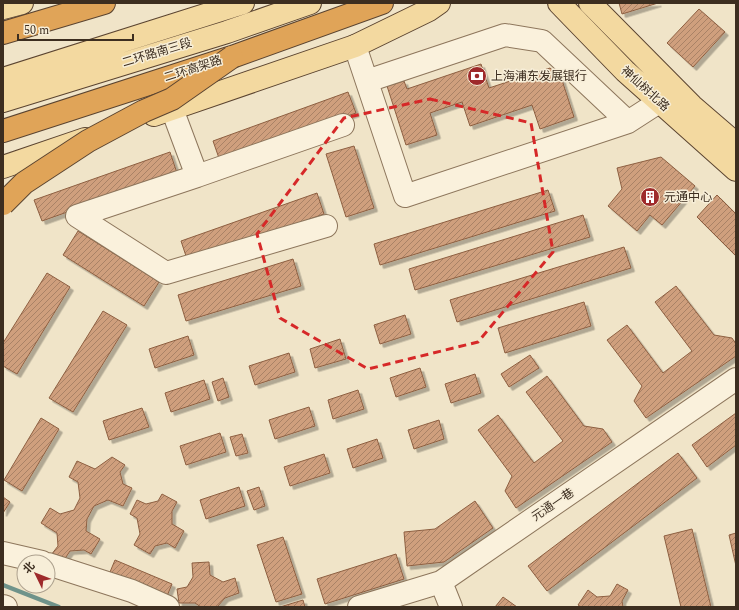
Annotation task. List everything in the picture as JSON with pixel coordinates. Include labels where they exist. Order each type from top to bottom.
[{"type":"highway","points":[[3,22],[66,3]]},
{"type":"highway","points":[[3,34],[104,3]]},
{"type":"highway","name":"二环高架路","points":[[3,131],[232,57],[382,3]]},
{"type":"highway","points":[[3,204],[24,183],[88,141],[172,99],[232,57]]},
{"type":"main road","points":[[3,8],[22,3]]},
{"type":"main road","name":"二环路南三段","points":[[3,79],[242,3]]},
{"type":"main road","name":"二环路南三段","points":[[3,101],[227,32],[310,3]]},
{"type":"main road","points":[[3,167],[355,46],[429,10],[439,3]]},
{"type":"main road","name":"神仙树北路","points":[[559,3],[625,71],[736,170]]},
{"type":"main road","points":[[590,3],[692,106],[736,144]]},
{"type":"main road","points":[[3,67],[40,67]]},
{"type":"street","points":[[367,81],[505,35],[542,41],[628,122]]},
{"type":"street","points":[[355,46],[405,196],[628,122],[659,102]]},
{"type":"street","points":[[172,109],[196,176]]},
{"type":"street","points":[[326,226],[166,273],[77,216],[343,125]]},
{"type":"street","name":"元通一巷","points":[[359,607],[440,582],[736,379]]},
{"type":"street","points":[[3,553],[16,556]]},
{"type":"street","points":[[56,567],[132,592],[168,607]]},
{"type":"street","points":[[440,582],[451,607]]},
{"type":"highlighted area","points":[[430,99],[531,123],[553,252],[478,342],[368,369],[280,318],[257,234],[344,118]]},
{"type":"building","points":[[619,3],[658,3],[622,14]]},
{"type":"building","points":[[699,9],[725,32],[693,67],[667,43]]},
{"type":"building","points":[[481,64],[489,88],[550,68],[561,77],[574,117],[540,129],[532,105],[470,126],[462,102],[430,113],[437,135],[406,145],[387,86],[404,81],[407,89]]},
{"type":"building","points":[[348,92],[356,113],[220,161],[213,141]]},
{"type":"building","points":[[354,146],[374,208],[346,217],[326,154]]},
{"type":"building","points":[[170,152],[177,173],[42,221],[34,200]]},
{"type":"building","name":"元通中心","points":[[661,157],[695,186],[662,225],[650,215],[637,231],[608,206],[622,189],[617,168]]},
{"type":"building","points":[[548,190],[555,211],[380,265],[374,244]]},
{"type":"building","points":[[317,193],[324,214],[188,262],[181,241]]},
{"type":"building","points":[[717,195],[736,214],[736,256],[697,217]]},
{"type":"building","points":[[583,215],[590,237],[415,290],[409,269]]},
{"type":"building","points":[[78,231],[159,282],[144,306],[63,255]]},
{"type":"building","points":[[624,247],[631,268],[457,322],[450,300]]},
{"type":"building","points":[[293,259],[301,286],[186,321],[178,295]]},
{"type":"building","points":[[47,273],[70,287],[17,374],[3,366],[3,343]]},
{"type":"building","points":[[676,286],[714,335],[732,338],[736,344],[736,356],[646,418],[634,401],[642,386],[607,340],[627,325],[663,373],[692,351],[655,302]]},
{"type":"building","points":[[584,302],[591,326],[505,353],[498,328]]},
{"type":"building","points":[[103,311],[127,325],[73,412],[49,398]]},
{"type":"building","points":[[405,315],[411,334],[380,344],[374,325]]},
{"type":"building","points":[[188,336],[194,355],[155,368],[149,349]]},
{"type":"building","points":[[340,339],[346,359],[315,368],[310,349]]},
{"type":"building","points":[[289,353],[295,372],[255,385],[249,366]]},
{"type":"building","points":[[530,355],[539,368],[509,387],[501,374]]},
{"type":"building","points":[[420,368],[426,387],[396,397],[390,378]]},
{"type":"building","points":[[475,374],[481,393],[451,403],[445,384]]},
{"type":"building","points":[[547,376],[584,426],[603,429],[612,442],[516,508],[505,491],[512,476],[478,430],[498,415],[534,463],[563,441],[526,392]]},
{"type":"building","points":[[223,378],[229,397],[218,401],[212,382]]},
{"type":"building","points":[[204,380],[210,399],[171,412],[165,393]]},
{"type":"building","points":[[358,390],[364,409],[333,419],[328,400]]},
{"type":"building","points":[[309,407],[315,426],[275,439],[269,420]]},
{"type":"building","points":[[142,408],[149,427],[109,440],[103,421]]},
{"type":"building","points":[[736,413],[736,445],[707,467],[692,445]]},
{"type":"building","points":[[41,418],[59,429],[22,491],[4,480]]},
{"type":"building","points":[[439,420],[444,439],[414,449],[408,430]]},
{"type":"building","points":[[220,433],[226,452],[186,465],[180,446]]},
{"type":"building","points":[[242,434],[248,453],[236,456],[230,437]]},
{"type":"building","points":[[377,439],[383,458],[353,468],[347,449]]},
{"type":"building","points":[[678,453],[697,478],[547,591],[528,566]]},
{"type":"building","points":[[324,454],[330,473],[290,486],[284,467]]},
{"type":"building","points":[[112,457],[125,465],[120,472],[123,484],[132,488],[123,506],[108,500],[94,506],[87,519],[86,531],[100,539],[91,554],[84,550],[70,551],[62,563],[56,559],[56,554],[52,554],[58,546],[57,533],[41,523],[50,508],[60,514],[74,510],[80,498],[78,482],[69,477],[77,461],[95,469]]},
{"type":"building","points":[[239,487],[245,506],[206,519],[200,500]]},
{"type":"building","points":[[259,487],[265,506],[254,510],[247,491]]},
{"type":"building","points":[[162,494],[177,502],[172,511],[172,524],[184,531],[175,548],[167,543],[155,546],[150,554],[134,545],[140,534],[137,518],[130,514],[137,500],[146,504],[158,501]]},
{"type":"building","points":[[3,497],[10,502],[3,513]]},
{"type":"building","points":[[475,501],[493,528],[444,562],[407,566],[404,532],[435,529]]},
{"type":"building","points":[[692,529],[711,607],[681,607],[664,536]]},
{"type":"building","points":[[736,533],[736,566],[729,535]]},
{"type":"building","points":[[283,537],[302,594],[276,602],[257,545]]},
{"type":"building","points":[[396,554],[404,579],[325,604],[317,579]]},
{"type":"building","points":[[115,560],[172,584],[167,596],[110,572]]},
{"type":"building","points":[[209,562],[210,575],[223,582],[235,578],[239,593],[225,598],[217,607],[201,607],[195,603],[179,603],[177,589],[187,587],[193,577],[192,563]]},
{"type":"building","points":[[617,584],[628,590],[622,601],[623,607],[581,607],[578,605],[588,590],[597,597],[610,596]]},
{"type":"building","points":[[503,597],[517,607],[495,607]]},
{"type":"building","points":[[303,600],[305,607],[280,607]]},
{"type":"waterway","points":[[3,585],[59,607]]},
{"type":"place","name":"上海浦东发展银行","points":[[477,76]]},
{"type":"place","name":"元通中心","points":[[650,197]]}]
